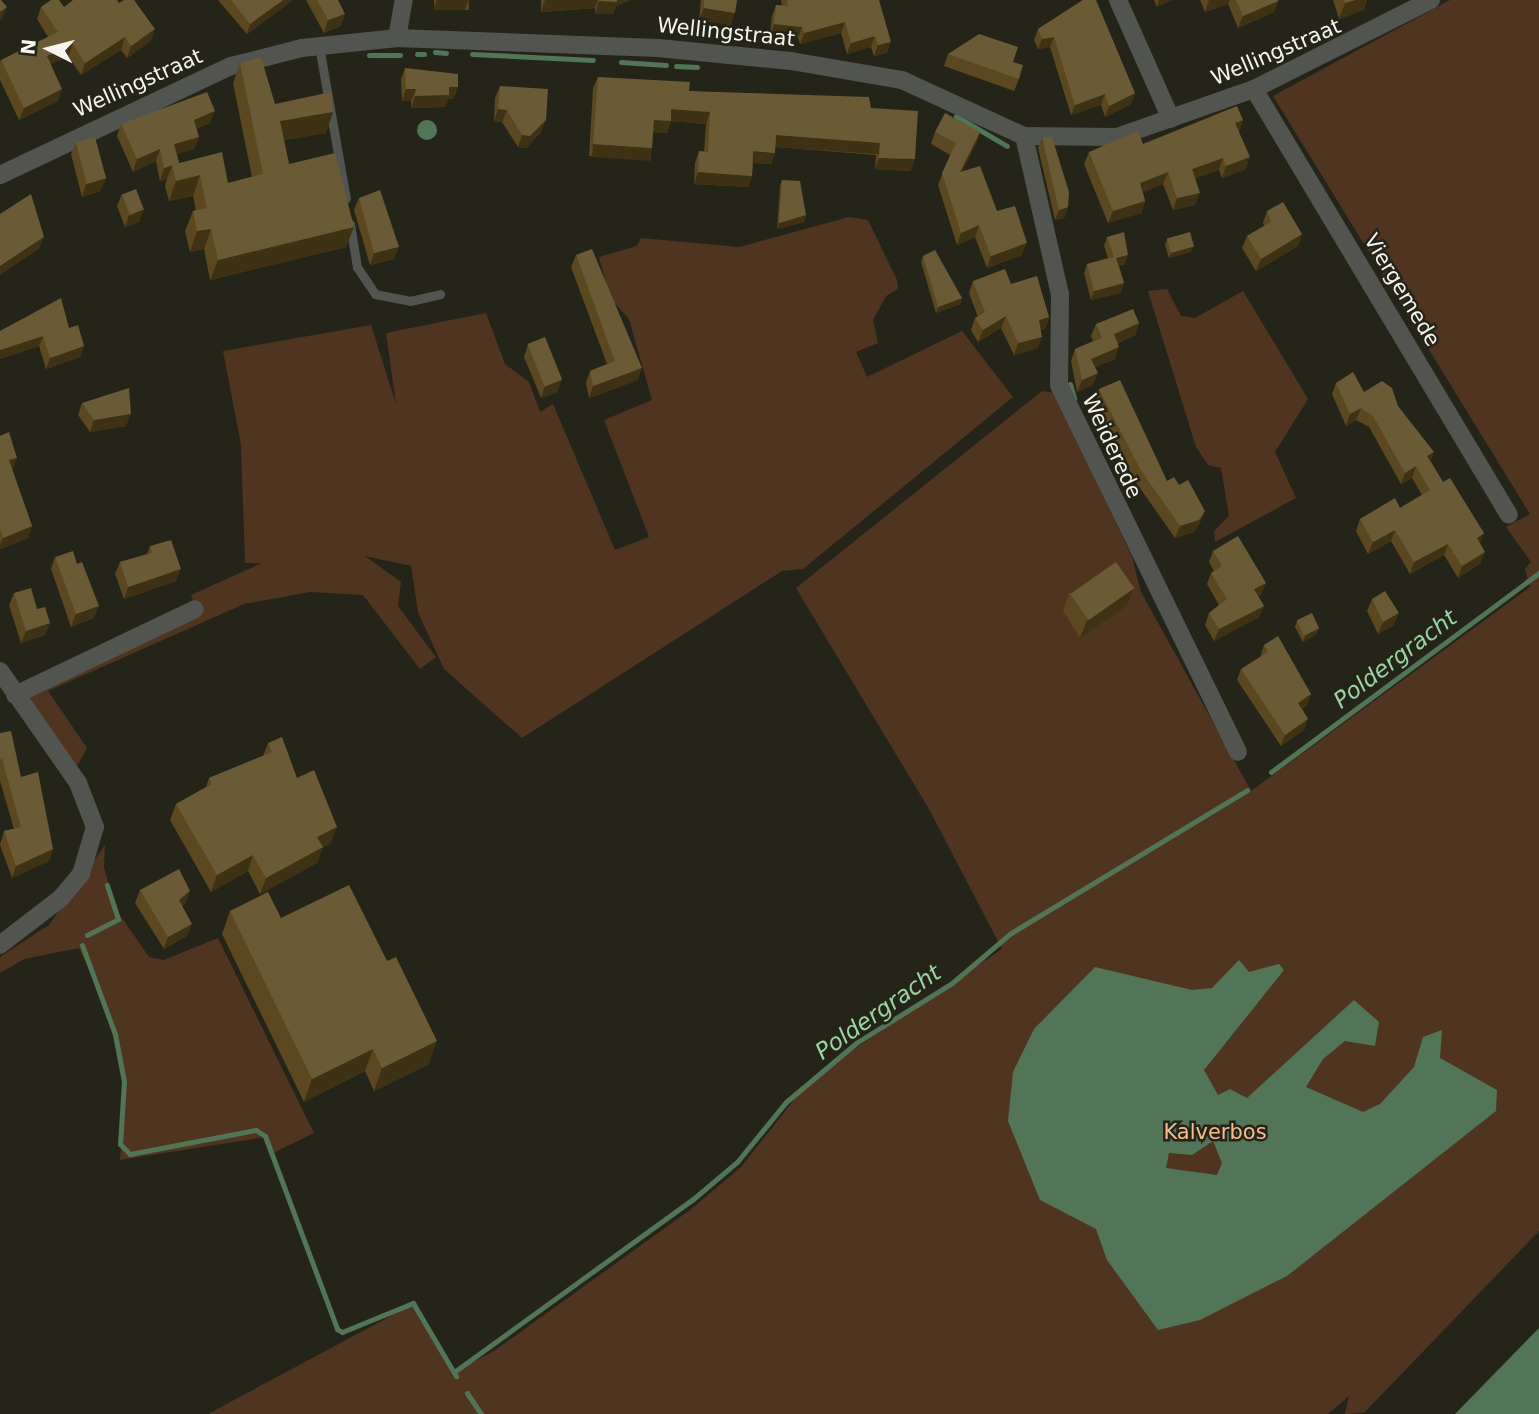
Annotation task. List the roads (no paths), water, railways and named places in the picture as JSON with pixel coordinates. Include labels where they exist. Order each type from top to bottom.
[{"type":"street","points":[[397,38],[404,0]]},
{"type":"street","points":[[1118,0],[1171,119]]},
{"type":"street","name":"Wellingstraat","points":[[0,175],[231,66],[319,46],[397,38],[658,48],[859,71],[942,94],[1024,136],[1117,137],[1254,89],[1431,0]]},
{"type":"street","name":"Viergemede","points":[[1254,89],[1509,515]]},
{"type":"street","name":"Weiderede","points":[[1024,136],[1060,294],[1059,384],[1238,752]]},
{"type":"street","points":[[15,695],[195,609]]},
{"type":"street","points":[[0,671],[78,783],[94,827],[94,845],[61,898],[0,945]]},
{"type":"lane","points":[[319,46],[358,267],[375,294],[410,302],[440,294]]},
{"type":"waterway","points":[[435,52],[446,53]]},
{"type":"waterway","points":[[417,54],[424,54]]},
{"type":"waterway","points":[[472,54],[593,60]]},
{"type":"waterway","points":[[369,55],[400,55]]},
{"type":"waterway","points":[[621,62],[666,65]]},
{"type":"waterway","points":[[676,66],[697,67]]},
{"type":"waterway","points":[[956,116],[1007,146]]},
{"type":"waterway","points":[[1070,384],[1074,398]]},
{"type":"waterway","name":"Poldergracht","points":[[1271,772],[1539,573]]},
{"type":"waterway","name":"Poldergracht","points":[[454,1372],[692,1200],[737,1162],[786,1102],[856,1043],[952,983],[1011,933],[1247,790]]},
{"type":"waterway","points":[[87,935],[118,919],[107,885]]},
{"type":"waterway","points":[[82,945],[115,1034],[124,1081],[120,1144],[130,1154],[256,1130],[265,1136],[337,1329],[342,1332],[413,1303],[456,1376]]},
{"type":"waterway","points":[[467,1393],[481,1414]]},
{"type":"park label","name":"Kalverbos","points":[[1215,1132]]}]
